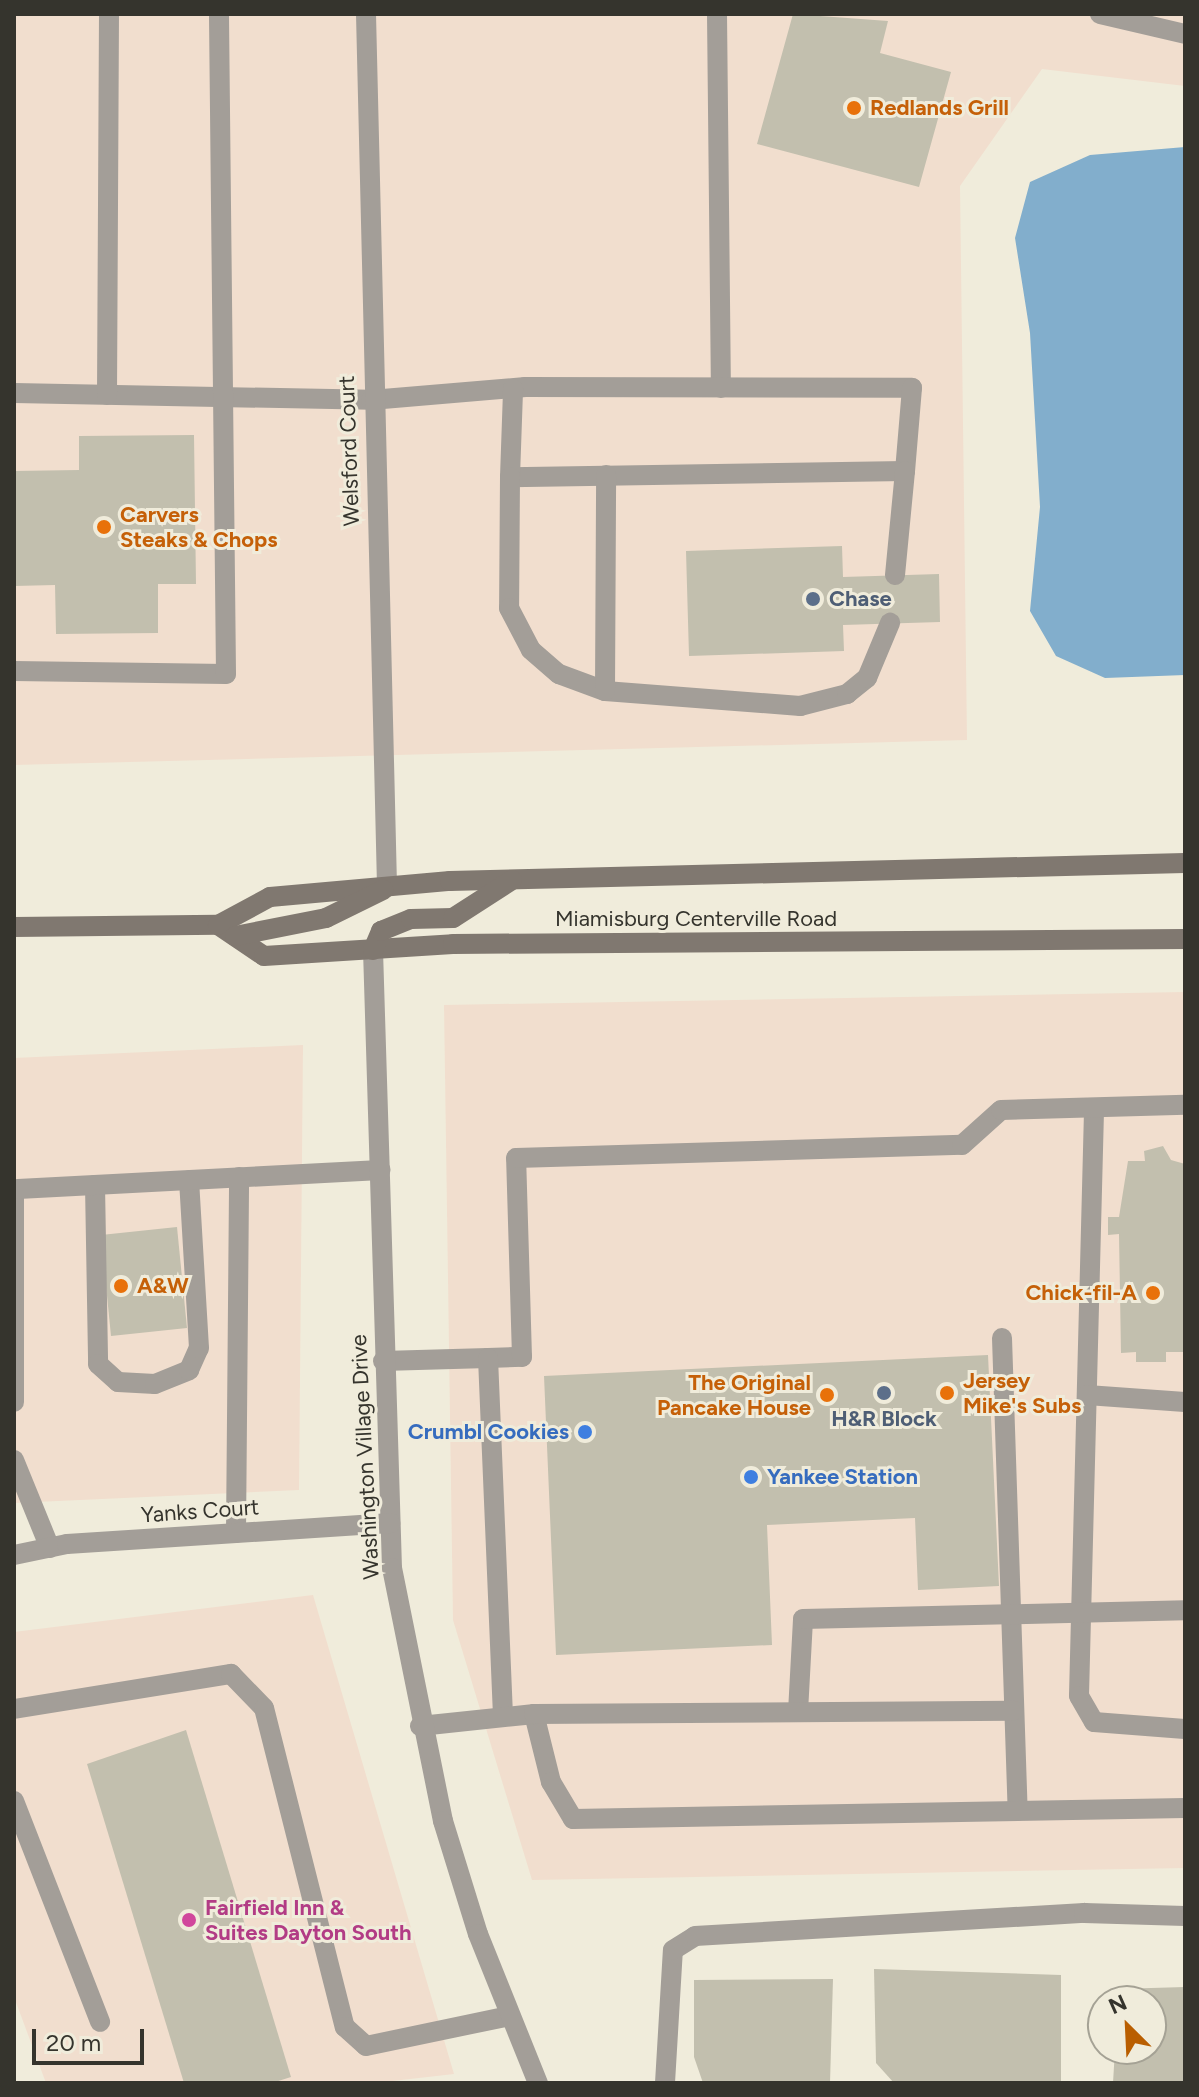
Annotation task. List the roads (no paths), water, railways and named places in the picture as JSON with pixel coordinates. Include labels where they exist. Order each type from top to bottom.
[{"type":"main road","name":"Miamisburg Centerville Road","points":[[226,931],[270,897],[387,887],[512,880],[1185,863]]},
{"type":"main road","points":[[373,950],[381,931],[411,919],[453,918],[512,880]]},
{"type":"main road","points":[[226,931],[326,918],[387,887]]},
{"type":"main road","name":"Miamisburg Centerville Road","points":[[14,927],[226,931],[264,956],[373,950],[1185,939]]},
{"type":"street","points":[[107,395],[109,14]]},
{"type":"street","points":[[14,671],[226,674],[219,14]]},
{"type":"street","name":"Welsford Court","points":[[366,14],[371,400],[387,887]]},
{"type":"street","points":[[717,14],[721,388]]},
{"type":"street","points":[[1100,14],[1185,34]]},
{"type":"street","points":[[14,393],[371,400],[513,389],[912,388],[895,575]]},
{"type":"street","points":[[513,389],[506,591],[514,623],[559,674],[605,691],[800,706],[847,694],[867,678],[890,623]]},
{"type":"street","points":[[510,477],[905,471]]},
{"type":"street","points":[[605,691],[606,475]]},
{"type":"street","name":"Washington Village Drive","points":[[373,950],[390,1523],[420,1726],[474,1920],[509,2016],[538,2083]]},
{"type":"street","points":[[383,1361],[522,1357],[516,1158],[962,1145],[1001,1110],[1094,1111],[1185,1105]]},
{"type":"street","points":[[1094,1111],[1079,1696],[1094,1722],[1185,1729]]},
{"type":"street","points":[[14,1402],[16,1189],[381,1170]]},
{"type":"street","points":[[236,1533],[239,1177]]},
{"type":"street","points":[[95,1185],[98,1364],[118,1382],[155,1384],[189,1370],[199,1348],[189,1180]]},
{"type":"street","points":[[1002,1338],[1018,1811]]},
{"type":"street","points":[[488,1358],[503,1715]]},
{"type":"street","points":[[1087,1395],[1185,1402]]},
{"type":"street","points":[[14,1460],[50,1548]]},
{"type":"street","name":"Yanks Court","points":[[14,1555],[50,1548],[390,1523]]},
{"type":"street","points":[[798,1712],[803,1619],[1082,1608],[1185,1610]]},
{"type":"street","points":[[14,1709],[231,1674],[264,1708],[345,2027],[366,2046],[509,2016]]},
{"type":"street","points":[[420,1726],[534,1714],[1013,1711]]},
{"type":"street","points":[[534,1714],[551,1782],[573,1819],[1185,1808]]},
{"type":"street","points":[[14,1801],[100,2022]]},
{"type":"street","points":[[665,2083],[673,1950],[695,1936],[1084,1913],[1185,1916]]},
{"type":"water","points":[[1185,147],[1185,675],[1105,678],[1056,656],[1030,611],[1040,507],[1030,333],[1015,238],[1030,182],[1090,155]]},
{"type":"place","name":"Redlands Grill","points":[[854,108]]},
{"type":"place","name":"Carvers Steaks & Chops","points":[[104,527]]},
{"type":"place","name":"Chase","points":[[813,599]]},
{"type":"place","name":"A&W","points":[[121,1286]]},
{"type":"place","name":"Chick-fil-A","points":[[1153,1293]]},
{"type":"place","name":"H&R Block","points":[[884,1393]]},
{"type":"place","name":"Jersey Mike's Subs","points":[[947,1393]]},
{"type":"place","name":"The Original Pancake House","points":[[827,1395]]},
{"type":"place","name":"Crumbl Cookies","points":[[585,1432]]},
{"type":"place","name":"Yankee Station","points":[[751,1477]]},
{"type":"place","name":"Fairfield Inn & Suites Dayton South","points":[[189,1920]]}]
